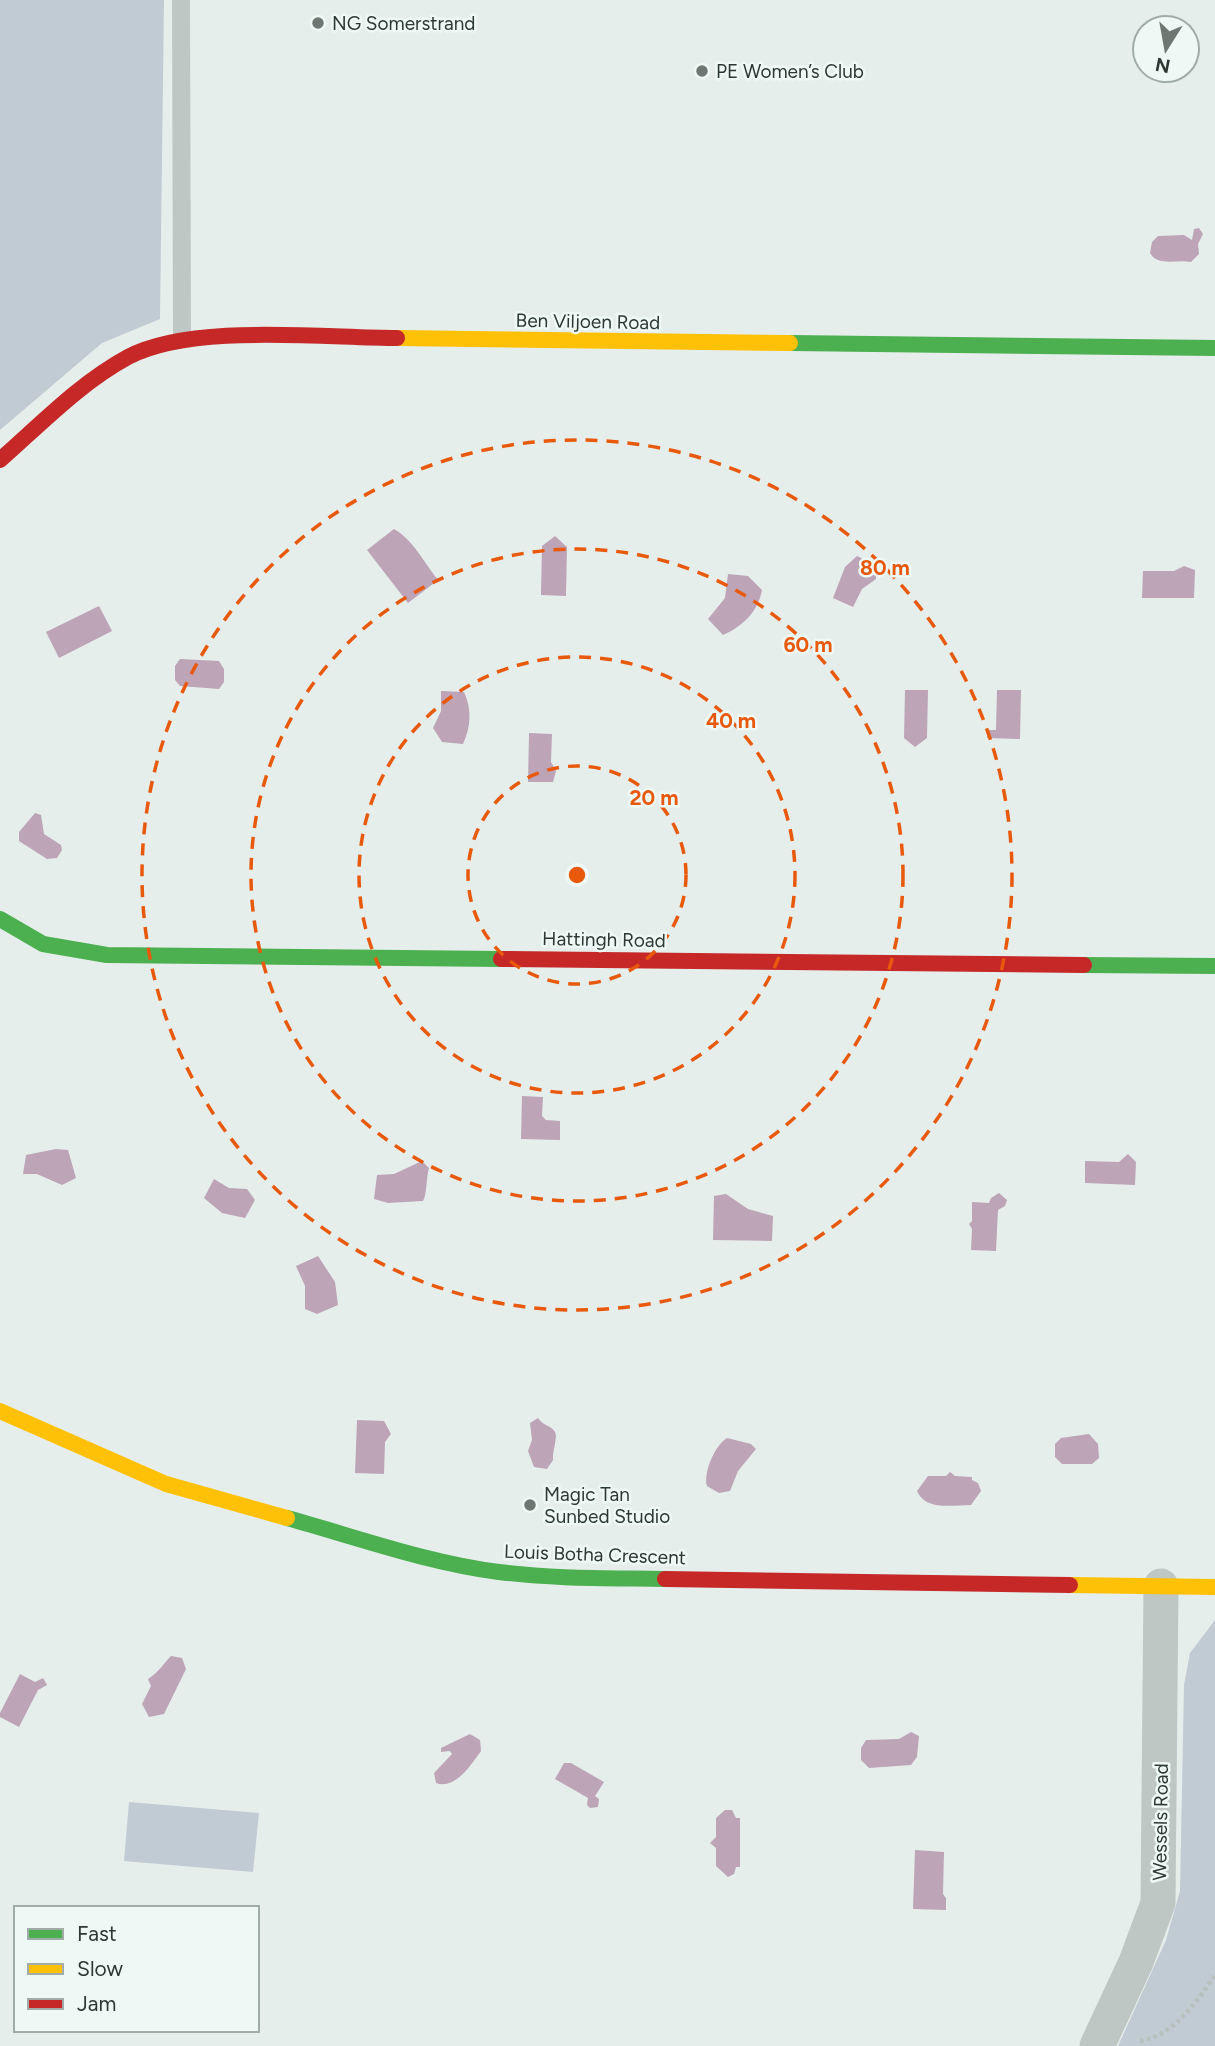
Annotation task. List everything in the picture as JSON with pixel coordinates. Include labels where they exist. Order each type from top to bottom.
[{"type":"street","name":"Ben Viljoen Road","points":[[0,460],[102,373],[151,347],[182,339],[273,337],[1215,348]]},
{"type":"street","name":"Hattingh Road","points":[[0,919],[43,944],[107,955],[1215,966]]},
{"type":"street","name":"Louis Botha Crescent","points":[[0,1410],[166,1484],[436,1559],[496,1572],[554,1577],[1215,1587]]},
{"type":"street","name":"Wessels Road","points":[[1097,2046],[1136,1962],[1158,1903],[1161,1586]]},
{"type":"lane","points":[[181,0],[182,339]]},
{"type":"path","points":[[1136,2042],[1157,2038],[1198,2001],[1215,1975]]},
{"type":"shaded area","points":[[0,0],[164,0],[160,319],[102,343],[0,430]]},
{"type":"shaded area","points":[[1199,228],[1203,234],[1198,244],[1199,254],[1191,262],[1158,260],[1150,253],[1152,242],[1158,236],[1184,235],[1192,240],[1194,229]]},
{"type":"shaded area","points":[[394,529],[413,545],[438,580],[408,603],[367,550]]},
{"type":"shaded area","points":[[555,536],[567,547],[566,596],[541,595],[542,546]]},
{"type":"shaded area","points":[[857,556],[876,565],[876,579],[862,589],[853,607],[833,598],[845,567]]},
{"type":"shaded area","points":[[1184,566],[1195,570],[1194,598],[1142,598],[1143,571],[1174,571]]},
{"type":"shaded area","points":[[728,574],[748,576],[762,590],[749,617],[723,635],[708,619],[725,598]]},
{"type":"shaded area","points":[[99,606],[112,631],[59,658],[46,632]]},
{"type":"shaded area","points":[[180,659],[219,661],[224,669],[224,682],[219,689],[180,686],[175,680],[175,666]]},
{"type":"shaded area","points":[[905,690],[928,690],[927,738],[915,747],[904,738]]},
{"type":"shaded area","points":[[997,690],[1021,690],[1020,739],[987,738],[988,730],[996,730]]},
{"type":"shaded area","points":[[441,691],[464,692],[470,718],[463,744],[442,742],[433,728],[441,711]]},
{"type":"shaded area","points":[[529,733],[552,734],[551,762],[556,771],[553,782],[528,782]]},
{"type":"shaded area","points":[[35,813],[41,815],[44,834],[61,845],[62,850],[57,858],[47,859],[19,841],[19,832]]},
{"type":"shaded area","points":[[522,1096],[543,1097],[542,1116],[546,1120],[560,1121],[560,1140],[521,1139]]},
{"type":"shaded area","points":[[56,1149],[68,1150],[76,1178],[62,1185],[37,1174],[23,1174],[26,1155]]},
{"type":"shaded area","points":[[1128,1154],[1136,1162],[1135,1185],[1085,1183],[1085,1161],[1119,1162]]},
{"type":"shaded area","points":[[422,1161],[429,1168],[423,1201],[388,1203],[374,1199],[377,1175],[394,1174]]},
{"type":"shaded area","points":[[214,1179],[229,1188],[247,1189],[255,1200],[245,1218],[222,1213],[204,1198]]},
{"type":"shaded area","points":[[999,1193],[1007,1200],[1005,1206],[998,1210],[996,1251],[971,1250],[972,1229],[969,1224],[972,1221],[972,1202],[989,1203],[991,1198]]},
{"type":"shaded area","points":[[726,1194],[748,1209],[773,1216],[772,1241],[713,1240],[714,1196]]},
{"type":"shaded area","points":[[318,1256],[335,1282],[338,1305],[317,1314],[305,1309],[305,1286],[296,1266]]},
{"type":"shaded area","points":[[538,1418],[556,1434],[553,1460],[547,1469],[534,1467],[528,1451],[532,1440],[530,1423]]},
{"type":"shaded area","points":[[357,1420],[384,1421],[391,1434],[385,1442],[384,1474],[355,1473]]},
{"type":"shaded area","points":[[1089,1434],[1098,1444],[1099,1458],[1092,1464],[1062,1464],[1055,1457],[1055,1444],[1061,1438]]},
{"type":"shaded area","points":[[727,1438],[751,1444],[756,1449],[738,1471],[730,1491],[719,1493],[707,1486],[706,1480],[714,1453]]},
{"type":"shaded area","points":[[950,1472],[955,1476],[972,1477],[972,1480],[978,1483],[981,1491],[971,1505],[933,1504],[926,1502],[917,1491],[928,1476],[946,1476]]},
{"type":"shaded area","points":[[1215,1620],[1215,2046],[1118,2046],[1166,1940],[1180,1891],[1184,1685],[1190,1653]]},
{"type":"shaded area","points":[[171,1656],[182,1658],[186,1669],[164,1714],[149,1717],[142,1704],[151,1686],[148,1679]]},
{"type":"shaded area","points":[[20,1674],[35,1682],[43,1678],[47,1685],[38,1690],[19,1727],[0,1717],[0,1713]]},
{"type":"shaded area","points":[[911,1732],[919,1736],[917,1757],[911,1765],[869,1768],[861,1760],[861,1748],[866,1740],[899,1739]]},
{"type":"shaded area","points":[[470,1734],[480,1740],[481,1751],[456,1780],[436,1783],[434,1773],[452,1754],[450,1751],[441,1752],[441,1748]]},
{"type":"shaded area","points":[[564,1763],[571,1763],[604,1782],[595,1796],[599,1799],[598,1807],[590,1808],[587,1805],[588,1798],[555,1779]]},
{"type":"shaded area","points":[[129,1802],[259,1813],[253,1872],[124,1861]]},
{"type":"shaded area","points":[[725,1810],[732,1810],[736,1818],[740,1818],[740,1867],[736,1867],[734,1874],[728,1877],[716,1866],[716,1848],[710,1843],[716,1837],[716,1818]]},
{"type":"shaded area","points":[[915,1850],[944,1852],[943,1894],[946,1898],[946,1910],[913,1909]]},
{"type":"traffic: fast","points":[[790,343],[1215,348]]},
{"type":"traffic: fast","points":[[0,919],[43,944],[107,955],[501,959]]},
{"type":"traffic: fast","points":[[1084,965],[1215,966]]},
{"type":"traffic: fast","points":[[287,1518],[419,1556],[472,1568],[540,1576],[665,1579]]},
{"type":"traffic: slow","points":[[397,338],[790,343]]},
{"type":"traffic: slow","points":[[0,1411],[166,1484],[287,1518]]},
{"type":"traffic: slow","points":[[1070,1585],[1215,1587]]},
{"type":"traffic: jam","points":[[0,460],[61,405],[110,367],[155,346],[222,336],[397,338]]},
{"type":"traffic: jam","points":[[501,959],[1084,965]]},
{"type":"traffic: jam","points":[[665,1579],[1070,1585]]},
{"type":"place","name":"NG Somerstrand","points":[[318,23]]},
{"type":"place","name":"PE Women’s Club","points":[[702,71]]},
{"type":"place","name":"Magic Tan Sunbed Studio","points":[[530,1505]]}]
